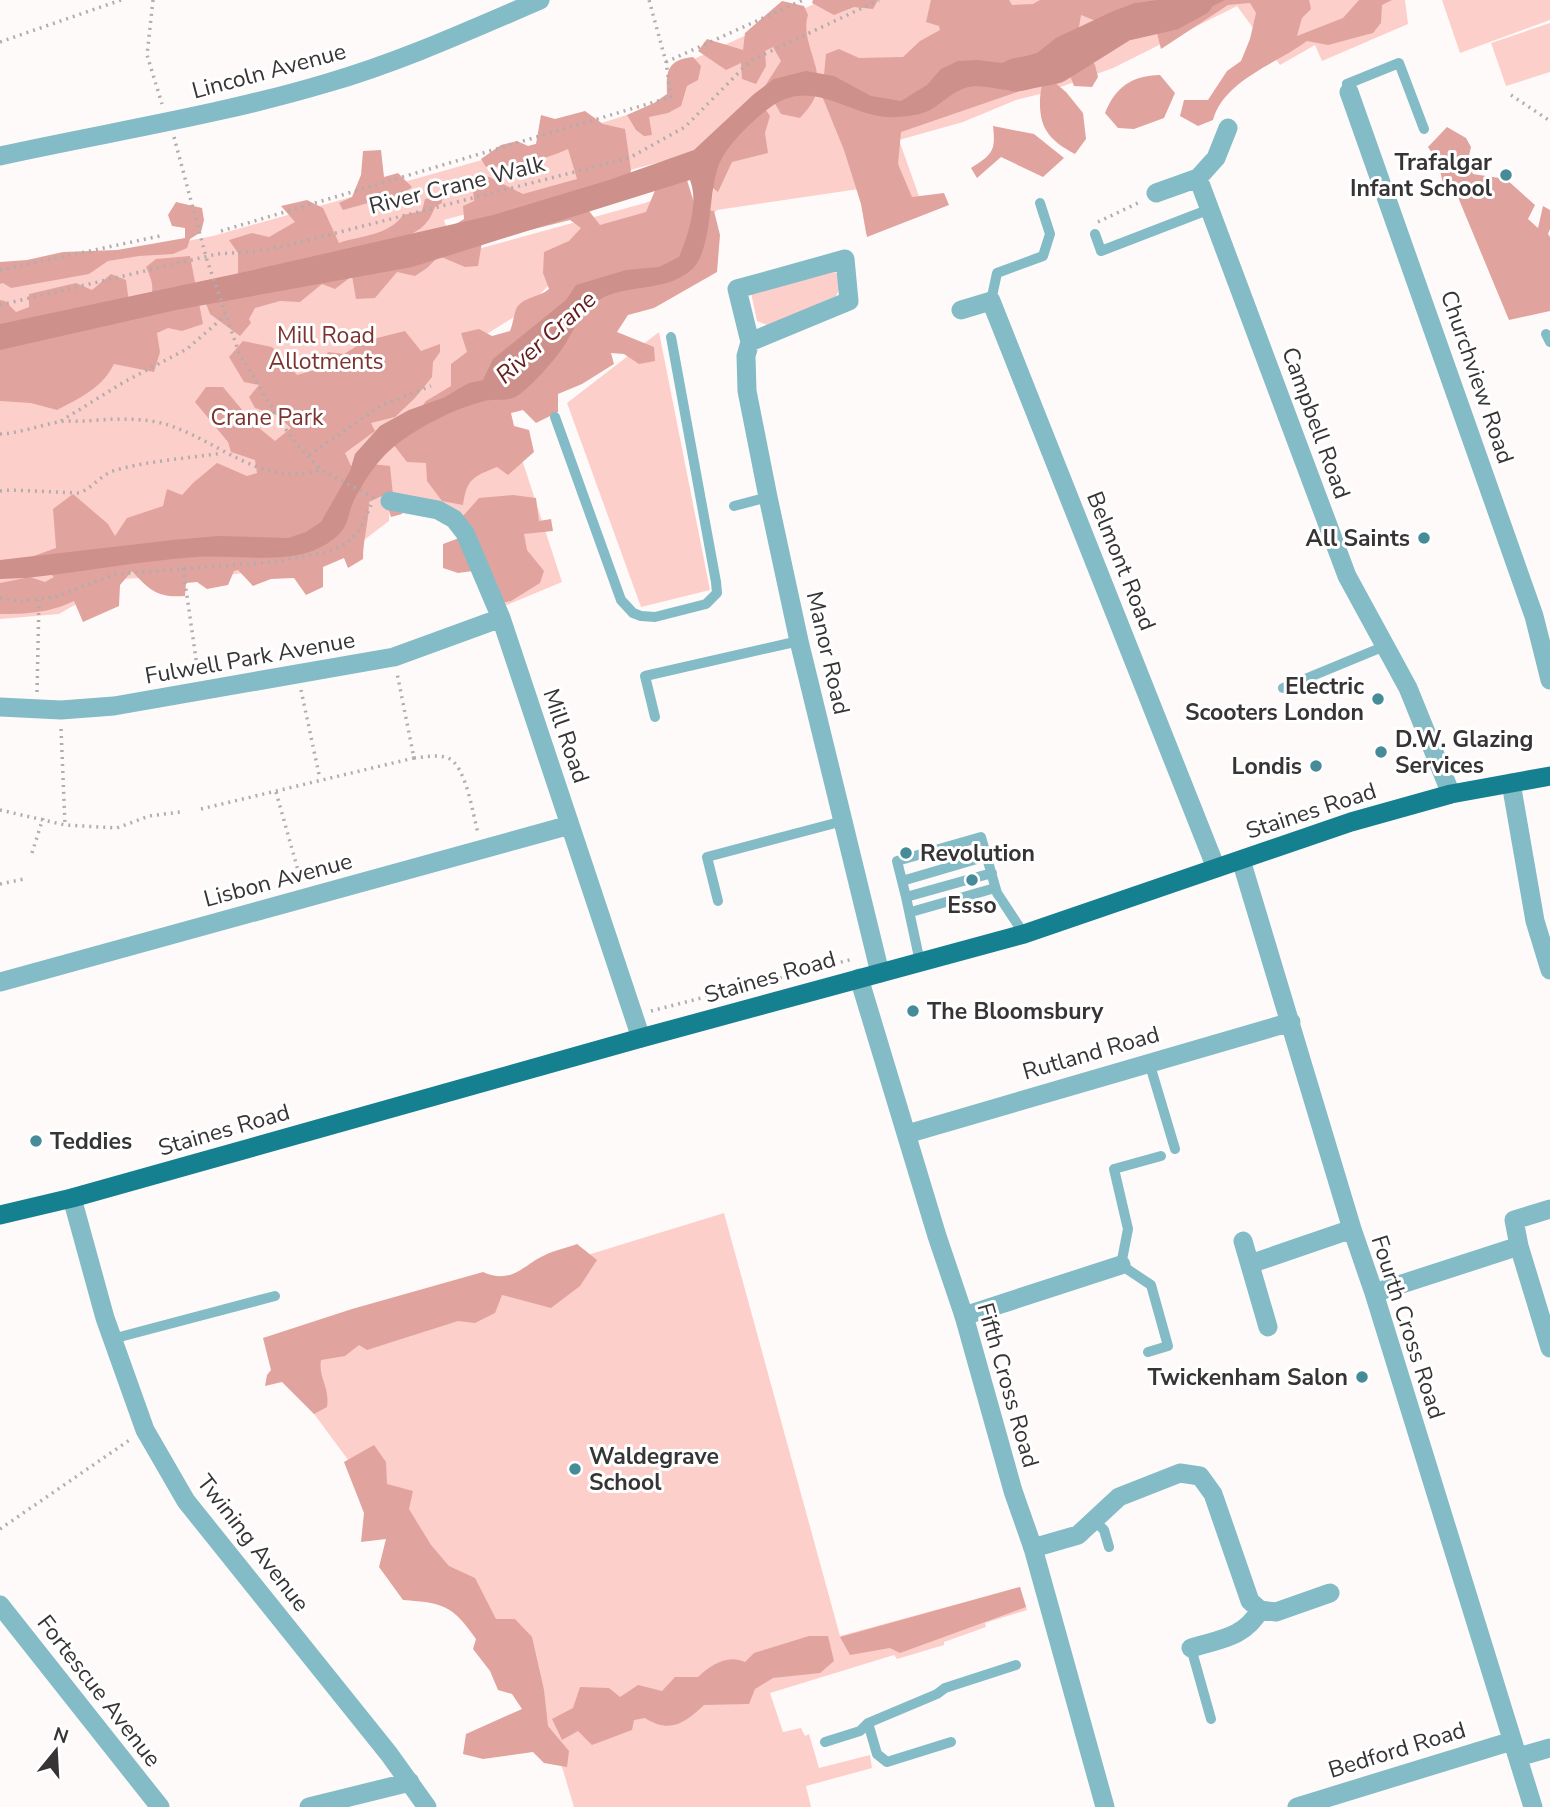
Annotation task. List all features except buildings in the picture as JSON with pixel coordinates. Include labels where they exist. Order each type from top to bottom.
[{"type":"main road","name":"Staines Road","points":[[0,1215],[72,1198],[641,1038],[1024,934],[1351,822],[1451,794],[1550,776]]},
{"type":"street","name":"Lincoln Avenue","points":[[0,156],[170,123],[328,83],[428,48],[540,0]]},
{"type":"street","name":"Churchview Road","points":[[1349,92],[1529,603],[1550,680]]},
{"type":"street","points":[[1156,193],[1198,178],[1216,158],[1228,128]]},
{"type":"street","name":"Campbell Road","points":[[1198,178],[1346,576],[1408,688],[1451,794]]},
{"type":"street","name":"Manor Road","points":[[750,342],[849,301],[845,259],[737,289],[750,342],[746,356],[747,391],[768,497],[799,641],[880,973]]},
{"type":"street","points":[[961,310],[991,301]]},
{"type":"street","name":"Belmont Road","points":[[991,301],[1216,868]]},
{"type":"street","name":"Mill Road","points":[[382,499],[438,510],[454,519],[466,533],[501,618],[641,1038]]},
{"type":"street","name":"Fulwell Park Avenue","points":[[0,707],[61,710],[114,706],[394,657],[501,618]]},
{"type":"street","points":[[1511,783],[1535,921],[1550,970]]},
{"type":"street","name":"Lisbon Avenue","points":[[0,982],[570,825]]},
{"type":"street","name":"Fourth Cross Road","points":[[1241,860],[1352,1229],[1533,1807]]},
{"type":"street","name":"Fifth Cross Road","points":[[859,978],[964,1316],[1009,1479],[1033,1548],[1105,1807]]},
{"type":"street","name":"Rutland Road","points":[[906,1134],[1290,1022]]},
{"type":"street","name":"Twining Avenue","points":[[72,1198],[112,1339],[145,1430],[186,1501],[410,1782],[427,1807]]},
{"type":"street","points":[[1550,1209],[1514,1220],[1519,1246],[1550,1348]]},
{"type":"street","points":[[1250,1264],[1352,1229]]},
{"type":"street","points":[[1243,1241],[1268,1327]]},
{"type":"street","points":[[1374,1293],[1519,1246]]},
{"type":"street","points":[[964,1316],[1121,1265]]},
{"type":"street","points":[[1033,1548],[1078,1535],[1119,1497],[1180,1473],[1200,1476],[1213,1494],[1250,1601],[1260,1610],[1276,1612],[1330,1593]]},
{"type":"street","name":"Fortescue Avenue","points":[[0,1605],[160,1807]]},
{"type":"street","points":[[1191,1648],[1239,1634],[1252,1624],[1260,1610]]},
{"type":"street","name":"Bedford Road","points":[[1297,1807],[1515,1749],[1550,1748]]},
{"type":"street","points":[[309,1807],[410,1782]]},
{"type":"lane","points":[[1349,92],[1346,85],[1399,63],[1424,129]]},
{"type":"lane","points":[[991,301],[997,273],[1043,256],[1050,234],[1040,203]]},
{"type":"lane","points":[[1093,229],[1101,251],[1210,209]]},
{"type":"lane","points":[[555,417],[621,600],[633,613],[655,617],[706,604],[717,593],[708,512],[671,337]]},
{"type":"lane","points":[[734,506],[768,497]]},
{"type":"lane","points":[[655,717],[645,676],[799,641]]},
{"type":"lane","points":[[1283,688],[1385,646]]},
{"type":"lane","points":[[718,901],[707,857],[843,821]]},
{"type":"lane","points":[[920,962],[912,917],[897,861],[958,843],[981,837],[996,891],[1024,934]]},
{"type":"lane","points":[[902,881],[987,856]]},
{"type":"lane","points":[[906,897],[992,873]]},
{"type":"lane","points":[[912,917],[996,891]]},
{"type":"lane","points":[[1149,1061],[1175,1149]]},
{"type":"lane","points":[[1148,1352],[1168,1346],[1151,1285],[1121,1265],[1128,1229],[1114,1169],[1161,1156]]},
{"type":"lane","points":[[112,1339],[275,1296]]},
{"type":"lane","points":[[1094,1520],[1104,1530],[1109,1547]]},
{"type":"lane","points":[[1191,1648],[1211,1718]]},
{"type":"lane","points":[[825,1742],[860,1731],[868,1723],[937,1694],[945,1688],[1016,1665]]},
{"type":"lane","points":[[868,1723],[877,1754],[887,1762],[951,1742]]},
{"type":"path","points":[[0,41],[121,0]]},
{"type":"path","points":[[153,0],[147,55],[160,101],[170,123],[206,257],[239,353],[295,442],[321,470],[361,492]]},
{"type":"path","points":[[221,231],[671,97],[666,62],[649,0]]},
{"type":"path","points":[[666,62],[803,0]]},
{"type":"path","name":"River Crane Walk","points":[[0,305],[206,257],[289,245],[629,158],[685,127],[750,61],[879,0]]},
{"type":"path","points":[[1511,95],[1550,121]]},
{"type":"path","points":[[1093,229],[1156,193]]},
{"type":"path","points":[[0,270],[160,236]]},
{"type":"path","points":[[61,421],[124,382],[187,349],[226,315]]},
{"type":"path","points":[[309,455],[382,405],[431,386]]},
{"type":"path","points":[[0,434],[61,421],[107,419],[163,424],[241,462],[283,474],[305,475],[321,470]]},
{"type":"path","points":[[0,441],[7,434]]},
{"type":"path","points":[[0,491],[79,493],[115,470],[224,453]]},
{"type":"path","points":[[0,598],[39,600],[55,597],[116,574],[272,562],[324,553],[346,544],[382,499]]},
{"type":"path","points":[[183,568],[201,691]]},
{"type":"path","points":[[36,710],[39,600]]},
{"type":"path","points":[[394,657],[414,758]]},
{"type":"path","points":[[298,674],[320,779]]},
{"type":"path","points":[[61,710],[65,825]]},
{"type":"path","points":[[201,809],[414,758],[446,757],[455,762],[462,772],[482,849]]},
{"type":"path","points":[[276,792],[306,897]]},
{"type":"path","points":[[0,810],[65,825],[117,828],[149,816],[180,812]]},
{"type":"path","points":[[32,853],[43,818]]},
{"type":"path","points":[[0,884],[24,879]]},
{"type":"path","points":[[660,1009],[876,953]]},
{"type":"path","points":[[0,1529],[145,1430]]},
{"type":"green space","points":[[823,0],[1405,0],[1408,24],[1322,61],[1315,45],[1280,65],[1237,6],[1113,68],[1044,93],[1016,100],[963,122],[899,140],[925,213],[866,234],[859,189],[717,210],[708,219],[718,165],[731,143],[444,220],[456,255],[645,203],[678,190],[549,285],[522,312],[482,337],[562,582],[497,609],[454,519],[390,502],[389,521],[343,556],[236,574],[120,579],[59,614],[0,619],[0,277],[213,236],[510,152],[677,99],[674,68]]},
{"type":"green space","points":[[1442,0],[1550,0],[1550,20],[1460,53]]},
{"type":"green space","points":[[1550,23],[1550,72],[1506,86],[1491,43]]},
{"type":"green space","points":[[827,268],[838,274],[840,288],[836,296],[770,326],[757,321],[751,293]]},
{"type":"green space","points":[[659,332],[710,590],[641,607],[567,403]]},
{"type":"green space","name":"Waldegrave School","points":[[724,1213],[840,1636],[1020,1587],[1027,1610],[985,1623],[986,1627],[944,1642],[944,1645],[897,1659],[894,1655],[770,1693],[783,1732],[801,1728],[805,1736],[809,1734],[819,1768],[870,1755],[872,1768],[806,1786],[811,1807],[574,1807],[553,1737],[269,1353]]},
{"type":"shaded area","points":[[813,0],[878,0],[873,9],[854,7],[834,15],[812,3]]},
{"type":"shaded area","points":[[931,0],[1009,0],[1012,5],[1033,4],[1040,0],[1161,0],[1106,25],[1081,15],[1078,33],[1023,90],[901,132],[898,164],[912,197],[944,193],[949,205],[867,237],[861,204],[844,150],[822,96],[826,54],[839,49],[859,58],[903,57],[920,41],[940,30],[939,26],[926,22]]},
{"type":"shaded area","points":[[1207,0],[1309,0],[1311,9],[1302,18],[1297,36],[1343,18],[1359,0],[1392,0],[1382,5],[1381,23],[1373,33],[1328,45],[1307,41],[1239,83],[1219,106],[1213,120],[1198,126],[1180,116],[1184,100],[1208,100],[1227,71],[1241,61],[1256,13],[1250,3],[1228,5],[1161,49],[1156,29]]},
{"type":"shaded area","points":[[782,1],[804,6],[808,15],[807,36],[818,78],[814,99],[800,118],[781,114],[765,86],[781,61],[773,47],[765,51],[766,66],[756,84],[742,79],[741,63],[726,70],[698,51],[707,39],[743,50],[745,33]]},
{"type":"shaded area","points":[[1091,32],[1105,37],[1108,48],[1104,55],[1088,54],[1098,77],[1092,87],[1074,86],[1069,73],[1061,70],[1054,82],[1083,113],[1086,139],[1075,154],[1055,141],[1046,130],[1041,113],[1041,92],[1052,64],[1060,56],[1068,54]]},
{"type":"shaded area","points":[[693,57],[701,66],[698,80],[687,86],[681,106],[668,113],[649,117],[652,135],[644,136],[636,130],[627,115],[667,94],[670,68],[678,61]]},
{"type":"shaded area","points":[[1160,75],[1175,93],[1164,118],[1134,129],[1118,128],[1105,113],[1114,96],[1133,80]]},
{"type":"shaded area","points":[[759,100],[770,116],[765,133],[768,153],[732,162],[718,192],[709,185],[716,159]]},
{"type":"shaded area","points":[[585,111],[603,124],[625,129],[631,170],[627,197],[589,211],[600,225],[646,212],[656,188],[687,180],[696,209],[714,211],[720,235],[717,272],[654,308],[628,315],[617,332],[654,347],[655,361],[639,364],[624,354],[611,353],[614,364],[582,384],[558,394],[558,412],[536,423],[523,410],[511,413],[514,426],[529,430],[534,452],[508,475],[497,467],[477,476],[469,484],[463,505],[442,501],[427,481],[426,463],[407,462],[393,444],[426,401],[451,386],[451,364],[467,352],[461,333],[479,329],[492,336],[510,331],[517,307],[549,289],[543,273],[544,252],[569,241],[581,228],[570,220],[482,242],[478,266],[465,267],[439,256],[415,276],[397,272],[375,298],[356,299],[352,276],[335,289],[322,284],[300,302],[280,301],[255,308],[249,319],[251,323],[240,336],[210,314],[205,301],[451,227],[464,219],[463,206],[474,201],[473,190],[483,174],[523,194],[577,179],[568,149],[538,160],[507,166],[486,167],[481,159],[501,145],[517,141],[528,146],[536,144],[541,115],[555,119]]},
{"type":"shaded area","points":[[993,126],[1034,134],[1064,158],[1043,177],[1001,157],[977,178],[971,168],[991,152],[994,142]]},
{"type":"shaded area","points":[[1447,127],[1466,138],[1471,147],[1468,160],[1473,174],[1506,179],[1535,205],[1528,219],[1538,228],[1543,206],[1550,210],[1550,311],[1509,320],[1455,190],[1444,188],[1438,162],[1428,147]]},
{"type":"shaded area","points":[[381,150],[384,177],[398,173],[412,187],[404,193],[343,210],[339,203],[352,197],[361,175],[363,151]]},
{"type":"shaded area","points":[[442,196],[442,203],[435,207],[431,217],[419,230],[409,235],[238,275],[238,253],[229,240],[252,233],[269,237],[295,222],[281,206],[307,200],[323,208],[339,243],[382,231],[403,215],[422,211],[425,199]]},
{"type":"shaded area","points":[[176,202],[202,208],[204,220],[201,232],[190,239],[187,248],[173,254],[108,261],[89,274],[11,288],[0,284],[0,262],[27,260],[63,252],[117,250],[185,238],[185,228],[172,226],[168,215]]},
{"type":"shaded area","points":[[190,256],[203,324],[182,331],[168,328],[157,333],[160,352],[154,372],[114,364],[97,386],[57,410],[31,403],[0,401],[0,300],[5,301],[16,312],[29,307],[29,294],[76,283],[92,290],[111,274],[126,280],[131,318],[151,296],[152,284],[146,267],[156,259]]},
{"type":"shaded area","points":[[405,331],[421,351],[440,344],[440,352],[433,362],[432,377],[395,417],[371,423],[375,431],[345,453],[351,466],[390,466],[393,495],[405,498],[402,514],[391,517],[384,495],[369,502],[363,559],[348,568],[344,558],[323,567],[323,587],[306,595],[294,578],[271,579],[253,586],[238,570],[234,571],[228,585],[207,589],[197,582],[186,583],[185,596],[168,596],[155,592],[132,571],[120,585],[119,606],[83,622],[74,601],[38,612],[0,614],[0,583],[30,577],[45,582],[54,577],[31,557],[56,548],[53,509],[73,494],[108,524],[115,536],[127,518],[163,506],[167,489],[182,495],[217,463],[247,476],[257,473],[255,460],[231,452],[228,442],[195,402],[206,387],[223,387],[254,424],[275,441],[291,428],[276,415],[255,408],[249,397],[259,385],[244,382],[229,357],[243,341],[272,347],[297,375],[318,369],[328,352],[344,354],[365,341]]},
{"type":"shaded area","points":[[513,495],[536,498],[539,521],[551,519],[553,531],[524,534],[527,550],[544,571],[540,583],[511,601],[491,605],[473,571],[458,573],[443,568],[443,544],[462,537],[456,524],[479,498]]},
{"type":"shaded area","points":[[577,1244],[597,1260],[580,1286],[551,1308],[502,1295],[495,1313],[475,1323],[458,1321],[367,1350],[359,1345],[345,1356],[321,1360],[327,1407],[314,1414],[282,1382],[265,1386],[271,1370],[263,1338],[352,1309],[483,1272],[510,1275],[549,1253]]},
{"type":"shaded area","points":[[374,1445],[386,1462],[387,1484],[413,1491],[409,1509],[431,1545],[449,1566],[475,1578],[496,1619],[515,1619],[532,1637],[544,1690],[548,1726],[569,1751],[567,1767],[544,1763],[533,1752],[483,1759],[463,1754],[466,1734],[522,1709],[512,1694],[498,1690],[490,1671],[473,1649],[476,1639],[460,1619],[438,1605],[403,1600],[379,1567],[386,1539],[361,1542],[364,1513],[344,1462]]},
{"type":"shaded area","points":[[1020,1587],[1026,1607],[900,1653],[890,1648],[850,1655],[840,1637]]},
{"type":"shaded area","points":[[809,1636],[828,1636],[834,1661],[820,1673],[773,1678],[755,1689],[749,1704],[704,1705],[684,1721],[670,1726],[645,1718],[634,1720],[632,1730],[592,1745],[578,1731],[562,1740],[552,1719],[573,1708],[580,1687],[609,1688],[620,1697],[638,1685],[662,1691],[675,1677],[698,1677],[720,1662],[732,1659],[745,1662],[754,1653]]},
{"type":"water","name":"River Crane","points":[[1158,0],[1225,0],[1180,22],[1172,21],[1154,30],[1127,23],[1091,38],[1071,50],[1040,84],[1026,90],[1011,91],[980,86],[965,88],[926,112],[897,117],[880,116],[834,101],[804,95],[788,98],[772,106],[741,133],[718,167],[703,251],[690,271],[668,282],[621,291],[599,300],[582,316],[553,361],[520,394],[510,399],[486,401],[460,409],[429,423],[401,441],[386,453],[369,475],[354,500],[342,531],[323,546],[294,556],[196,557],[0,579],[0,560],[218,536],[288,538],[306,532],[321,522],[350,471],[355,454],[380,426],[409,410],[443,398],[469,383],[483,380],[493,359],[566,300],[576,285],[626,270],[659,267],[679,257],[693,209],[692,189],[690,180],[412,267],[176,310],[0,350],[0,324],[493,215],[609,180],[694,150],[774,79],[806,71],[834,76],[871,96],[901,101],[927,85],[941,69],[958,61],[1002,63],[1037,53],[1056,38],[1109,13],[1135,3]]},
{"type":"waterway","name":"River Crane","points":[[1015,75],[1056,67],[1123,25],[1171,14],[1197,0]]},
{"type":"place","name":"Trafalgar Infant School","points":[[1506,175]]},
{"type":"place","name":"All Saints","points":[[1424,538]]},
{"type":"place","name":"Electric Scooters London","points":[[1378,699]]},
{"type":"place","name":"D.W. Glazing Services","points":[[1381,752]]},
{"type":"place","name":"Londis","points":[[1316,766]]},
{"type":"place","name":"Revolution","points":[[906,853]]},
{"type":"place","name":"Esso","points":[[972,880]]},
{"type":"place","name":"The Bloomsbury","points":[[913,1011]]},
{"type":"place","name":"Teddies","points":[[36,1141]]},
{"type":"place","name":"Twickenham Salon","points":[[1362,1377]]},
{"type":"place","name":"Waldegrave School","points":[[575,1469]]},
{"type":"park label","name":"Mill Road Allotments","points":[[326,348]]},
{"type":"park label","name":"Crane Park","points":[[267,417]]}]
